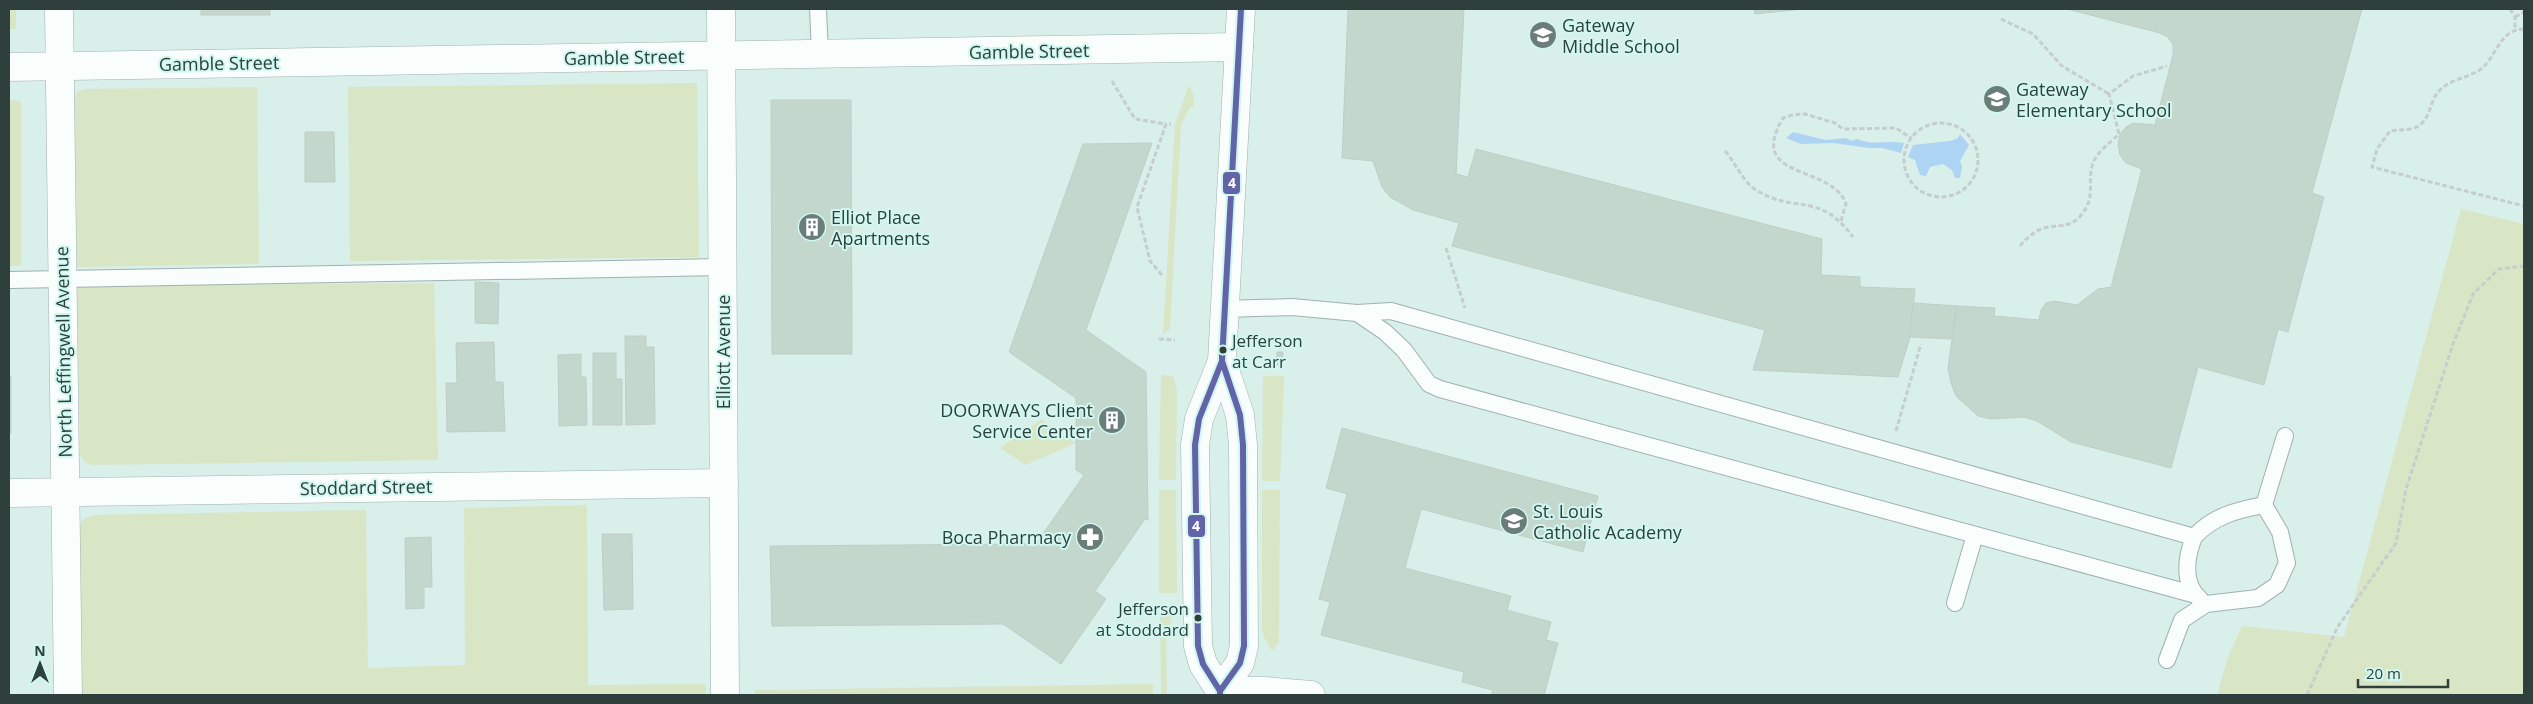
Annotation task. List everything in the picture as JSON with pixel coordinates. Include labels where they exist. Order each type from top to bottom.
[{"type":"street","name":"North Leffingwell Avenue","points":[[59,9],[68,695]]},
{"type":"street","name":"Elliott Avenue","points":[[721,9],[725,695]]},
{"type":"street","points":[[1220,693],[1203,664],[1198,646],[1195,445],[1199,419],[1222,361],[1241,9]]},
{"type":"street","name":"Gamble Street","points":[[9,67],[1239,48]]},
{"type":"street","points":[[1220,693],[1240,663],[1244,646],[1243,444],[1240,415],[1222,361]]},
{"type":"street","name":"Stoddard Street","points":[[9,493],[724,483]]},
{"type":"street","points":[[1220,693],[1265,691],[1311,695]]},
{"type":"lane","points":[[818,9],[820,54]]},
{"type":"lane","points":[[9,280],[722,267]]},
{"type":"lane","points":[[1224,309],[1292,307],[1357,312],[1391,311],[2194,537]]},
{"type":"lane","points":[[1357,312],[1385,332],[1404,350],[1429,384],[1440,390],[1975,535],[2201,600],[2258,598],[2277,585],[2287,563],[2280,532],[2264,505],[2285,436]]},
{"type":"lane","points":[[2201,600],[2187,572],[2186,559],[2194,537],[2215,520],[2239,510],[2264,505]]},
{"type":"lane","points":[[1955,603],[1975,535]]},
{"type":"lane","points":[[2167,660],[2182,620],[2201,600]]},
{"type":"path","points":[[2510,9],[2515,17],[2515,30]]},
{"type":"path","points":[[2515,17],[2524,12]]},
{"type":"path","points":[[2001,19],[2032,34],[2062,66],[2109,94],[2118,134],[2095,158],[2092,165],[2092,196],[2088,206],[2072,224],[2060,228],[2048,227],[2036,232],[2020,246]]},
{"type":"path","points":[[2524,29],[2515,30],[2498,44],[2487,63],[2479,70],[2455,80],[2441,89],[2420,125],[2410,129],[2390,131],[2377,149],[2372,167],[2524,206]]},
{"type":"path","points":[[2109,94],[2133,76],[2167,66]]},
{"type":"path","points":[[1112,81],[1135,120],[1171,124]]},
{"type":"path","points":[[1841,221],[1846,204],[1839,192],[1822,180],[1792,169],[1777,155],[1774,140],[1783,118],[1792,114],[1805,114],[1835,123],[1843,129],[1896,128],[1911,138]]},
{"type":"path","points":[[1934,123],[1948,123],[1961,129],[1973,140],[1979,157],[1970,184],[1957,194],[1949,196],[1932,195],[1920,190],[1910,180],[1904,155],[1911,138],[1922,128],[1934,123]]},
{"type":"path","points":[[1162,275],[1150,261],[1137,207],[1166,124]]},
{"type":"path","points":[[1725,151],[1736,162],[1744,178],[1755,190],[1790,203],[1818,207],[1841,221],[1854,237]]},
{"type":"path","points":[[1446,248],[1467,314]]},
{"type":"path","points":[[2308,695],[2337,628],[2396,543],[2406,489],[2453,344],[2473,294],[2499,269],[2524,266]]},
{"type":"path","points":[[1159,339],[1175,340]]},
{"type":"path","points":[[1896,431],[1921,344]]},
{"type":"green space","points":[[9,9],[16,9],[16,29],[9,29]]},
{"type":"green space","points":[[697,83],[699,257],[350,261],[348,87]]},
{"type":"green space","points":[[1189,85],[1193,94],[1194,107],[1190,107],[1181,125],[1170,329],[1163,335],[1175,125]]},
{"type":"green space","points":[[257,87],[259,264],[77,267],[74,103],[77,92],[84,89]]},
{"type":"green space","points":[[9,100],[21,101],[21,266],[9,266]]},
{"type":"green space","points":[[2461,209],[2524,224],[2524,695],[2217,695],[2228,657],[2242,626],[2344,637]]},
{"type":"green space","points":[[434,283],[438,460],[93,465],[85,463],[80,454],[77,286]]},
{"type":"green space","points":[[1161,375],[1173,376],[1177,390],[1176,480],[1159,480]]},
{"type":"green space","points":[[1263,376],[1284,376],[1280,481],[1262,481]]},
{"type":"green space","points":[[1042,419],[1076,443],[1026,465],[1000,448]]},
{"type":"green space","points":[[1159,490],[1176,490],[1177,593],[1159,593]]},
{"type":"green space","points":[[1262,490],[1280,490],[1279,641],[1272,651],[1264,637],[1262,628]]},
{"type":"green space","points":[[587,505],[588,685],[706,684],[706,695],[81,695],[78,533],[82,520],[93,515],[366,510],[368,668],[465,665],[464,508]]},
{"type":"green space","points":[[1160,616],[1173,616],[1166,633],[1167,695],[1161,695]]},
{"type":"green space","points":[[1153,684],[1153,695],[755,695],[755,690]]},
{"type":"water","points":[[1793,132],[1826,140],[1846,138],[1851,141],[1857,139],[1874,143],[1904,143],[1901,153],[1882,148],[1833,143],[1801,144],[1786,138]]},
{"type":"water","points":[[1960,134],[1969,145],[1960,161],[1962,166],[1960,178],[1955,178],[1952,170],[1943,164],[1930,167],[1926,176],[1920,175],[1915,160],[1908,157],[1913,145],[1950,141],[1958,138]]},
{"type":"building","points":[[201,9],[270,9],[270,15],[201,15]]},
{"type":"building","points":[[1348,9],[1464,9],[1456,174],[1468,177],[1476,149],[1822,239],[1821,275],[1860,277],[1860,287],[1915,289],[1910,337],[1898,377],[1753,370],[1765,330],[1452,246],[1459,223],[1413,210],[1390,197],[1382,187],[1373,161],[1342,158]]},
{"type":"building","points":[[1754,9],[1804,9],[1755,14]]},
{"type":"building","points":[[2067,9],[2362,9],[2312,193],[2324,197],[2288,332],[2278,329],[2264,385],[2198,367],[2171,468],[2071,442],[2037,421],[2024,417],[1991,419],[1978,416],[1956,396],[1951,383],[1948,368],[1957,306],[1995,308],[1994,316],[2039,320],[2041,310],[2046,303],[2054,301],[2077,305],[2098,289],[2111,287],[2142,169],[2126,163],[2120,155],[2118,145],[2120,134],[2133,123],[2155,125],[2173,55],[2173,45],[2168,37],[2160,33]]},
{"type":"building","name":"Elliot Place Apartments","points":[[771,100],[851,100],[852,354],[772,354]]},
{"type":"building","points":[[305,132],[334,132],[335,182],[305,182]]},
{"type":"building","name":"DOORWAYS Client Service Center","points":[[1152,143],[1086,330],[1146,372],[1148,520],[1145,519],[1095,591],[1106,599],[1061,664],[1003,624],[772,626],[770,546],[1027,544],[1033,548],[1084,475],[1076,470],[1076,398],[1009,352],[1083,144]]},
{"type":"building","points":[[475,282],[499,283],[498,324],[475,323]]},
{"type":"building","points":[[1913,303],[1957,306],[1951,339],[1910,337]]},
{"type":"building","points":[[625,336],[646,336],[646,347],[654,347],[655,424],[626,425]]},
{"type":"building","points":[[494,342],[495,382],[503,382],[505,431],[447,432],[446,383],[457,383],[456,343]]},
{"type":"building","points":[[1277,352],[1283,352],[1282,365],[1277,365]]},
{"type":"building","points":[[593,353],[616,353],[616,379],[622,379],[622,425],[593,425]]},
{"type":"building","points":[[581,354],[581,377],[586,377],[587,425],[559,426],[558,355]]},
{"type":"building","points":[[9,377],[11,377],[11,433],[9,433]]},
{"type":"building","name":"St. Louis Catholic Academy","points":[[1342,428],[1598,496],[1583,552],[1421,509],[1405,568],[1511,596],[1507,610],[1551,622],[1546,640],[1558,643],[1544,695],[1491,695],[1493,690],[1462,682],[1464,672],[1321,635],[1330,602],[1319,599],[1347,494],[1326,488]]},
{"type":"building","points":[[602,534],[632,534],[633,609],[604,610]]},
{"type":"building","points":[[431,537],[432,587],[424,587],[424,608],[406,609],[405,538]]},
{"type":"transit line","name":"4","points":[[1220,695],[1220,691],[1203,664],[1198,646],[1195,445],[1199,419],[1222,361],[1241,9]]},
{"type":"transit line","name":"4","points":[[1220,695],[1220,691],[1240,663],[1244,646],[1243,445],[1240,415],[1222,361],[1222,348]]},
{"type":"place","name":"Gateway Middle School","points":[[1543,35]]},
{"type":"place","name":"Gateway Elementary School","points":[[1997,99]]},
{"type":"place","name":"Elliot Place Apartments","points":[[812,227]]},
{"type":"place","name":"Jefferson at Carr","points":[[1223,350]]},
{"type":"place","name":"DOORWAYS Client Service Center","points":[[1112,420]]},
{"type":"place","name":"St. Louis Catholic Academy","points":[[1514,521]]},
{"type":"place","name":"Boca Pharmacy","points":[[1090,537]]},
{"type":"place","name":"Jefferson at Stoddard","points":[[1198,618]]}]
